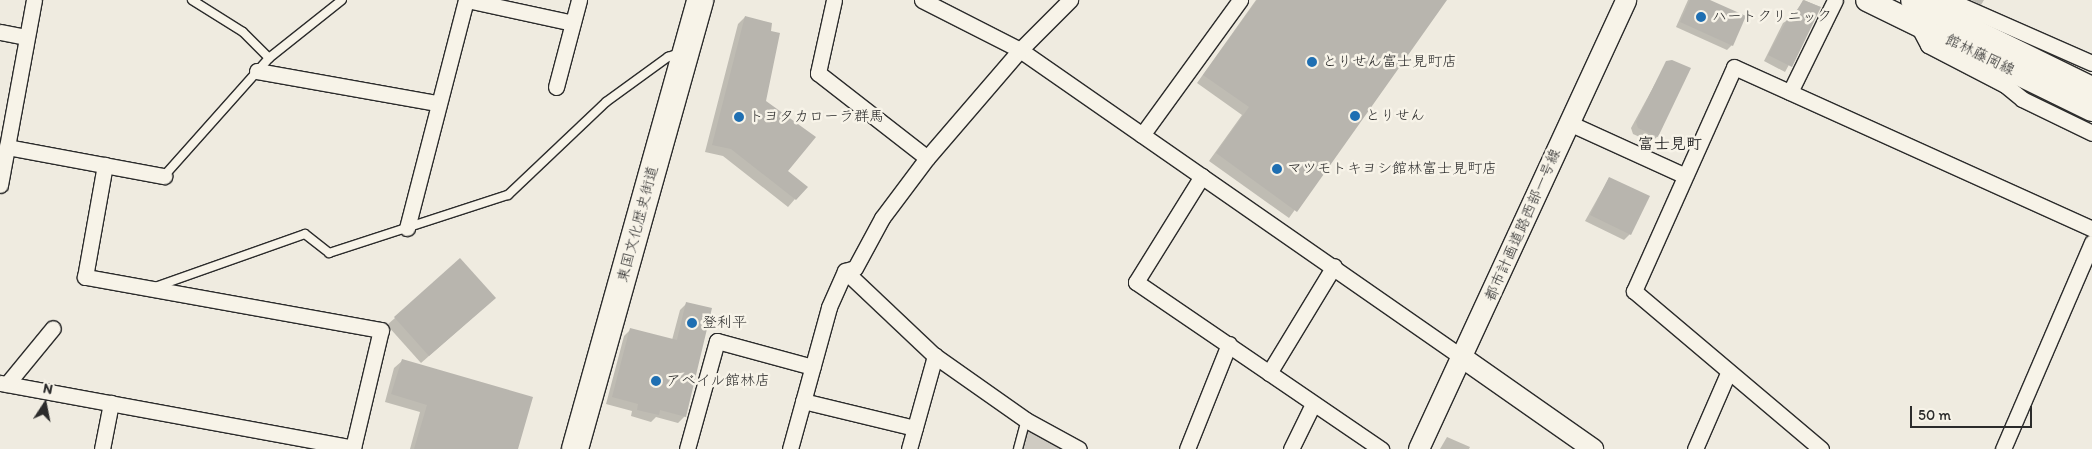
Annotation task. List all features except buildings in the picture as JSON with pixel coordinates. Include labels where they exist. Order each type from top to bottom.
[{"type":"highway","name":"東国文化歴史街道","points":[[576,449],[700,0]]},
{"type":"main road","name":"館林藤岡線","points":[[1867,0],[1917,10],[2092,88]]},
{"type":"main road","name":"館林藤岡線","points":[[1917,10],[2092,110]]},
{"type":"street","points":[[0,184],[34,0]]},
{"type":"street","points":[[407,228],[437,103],[466,0],[573,23]]},
{"type":"street","points":[[556,87],[579,0]]},
{"type":"street","points":[[834,0],[818,73],[927,158]]},
{"type":"street","points":[[922,0],[1020,50],[1334,266],[1593,449]]},
{"type":"street","points":[[790,449],[829,307],[845,272],[855,268],[882,218],[927,158],[1020,50],[1070,0]]},
{"type":"street","points":[[1142,135],[1240,0]]},
{"type":"street","name":"都市計画道路西部一号線","points":[[1419,449],[1463,358],[1626,0]]},
{"type":"street","points":[[1790,92],[1835,0]]},
{"type":"street","points":[[2092,63],[1958,4],[1943,1],[1917,10],[1928,45],[2005,85],[2022,99],[2092,133]]},
{"type":"street","points":[[0,32],[26,37]]},
{"type":"street","points":[[1821,449],[1728,373],[1634,291],[1683,175],[1734,67],[2092,228]]},
{"type":"street","points":[[257,71],[437,103]]},
{"type":"street","points":[[1569,123],[1683,175]]},
{"type":"street","points":[[7,147],[164,176]]},
{"type":"street","points":[[3,383],[353,448],[381,330],[85,277],[105,165]]},
{"type":"street","points":[[1202,176],[1136,282],[1381,449]]},
{"type":"street","points":[[2003,449],[2092,242]]},
{"type":"street","points":[[1269,373],[1334,266]]},
{"type":"street","points":[[845,272],[935,356],[1026,420],[1079,449]]},
{"type":"street","points":[[3,383],[53,328]]},
{"type":"street","points":[[687,449],[717,341],[813,367]]},
{"type":"street","points":[[1187,449],[1229,344]]},
{"type":"street","points":[[909,449],[935,356]]},
{"type":"street","points":[[1695,449],[1728,373]]},
{"type":"street","points":[[803,401],[915,428]]},
{"type":"street","points":[[102,449],[111,403]]},
{"type":"street","points":[[1291,449],[1313,404]]},
{"type":"lane","points":[[192,0],[243,32],[269,58]]},
{"type":"lane","points":[[164,176],[269,58],[342,0]]},
{"type":"lane","points":[[148,289],[306,234],[329,253],[508,195],[606,102],[668,57],[686,50]]},
{"type":"lane","points":[[1018,449],[1026,420]]},
{"type":"shaded area","points":[[1026,420],[1079,449],[1018,449]]},
{"type":"place","name":"ハートクリニック","points":[[1701,17]]},
{"type":"place","name":"とりせん富士見町店","points":[[1312,62]]},
{"type":"place","name":"とりせん","points":[[1355,116]]},
{"type":"place","name":"トヨタカローラ群馬","points":[[739,117]]},
{"type":"place","name":"マツモトキヨシ館林富士見町店","points":[[1277,169]]},
{"type":"place","name":"登利平","points":[[692,323]]},
{"type":"place","name":"アベイル館林店","points":[[656,381]]},
{"type":"district","name":"富士見町","points":[[1670,144]]}]
